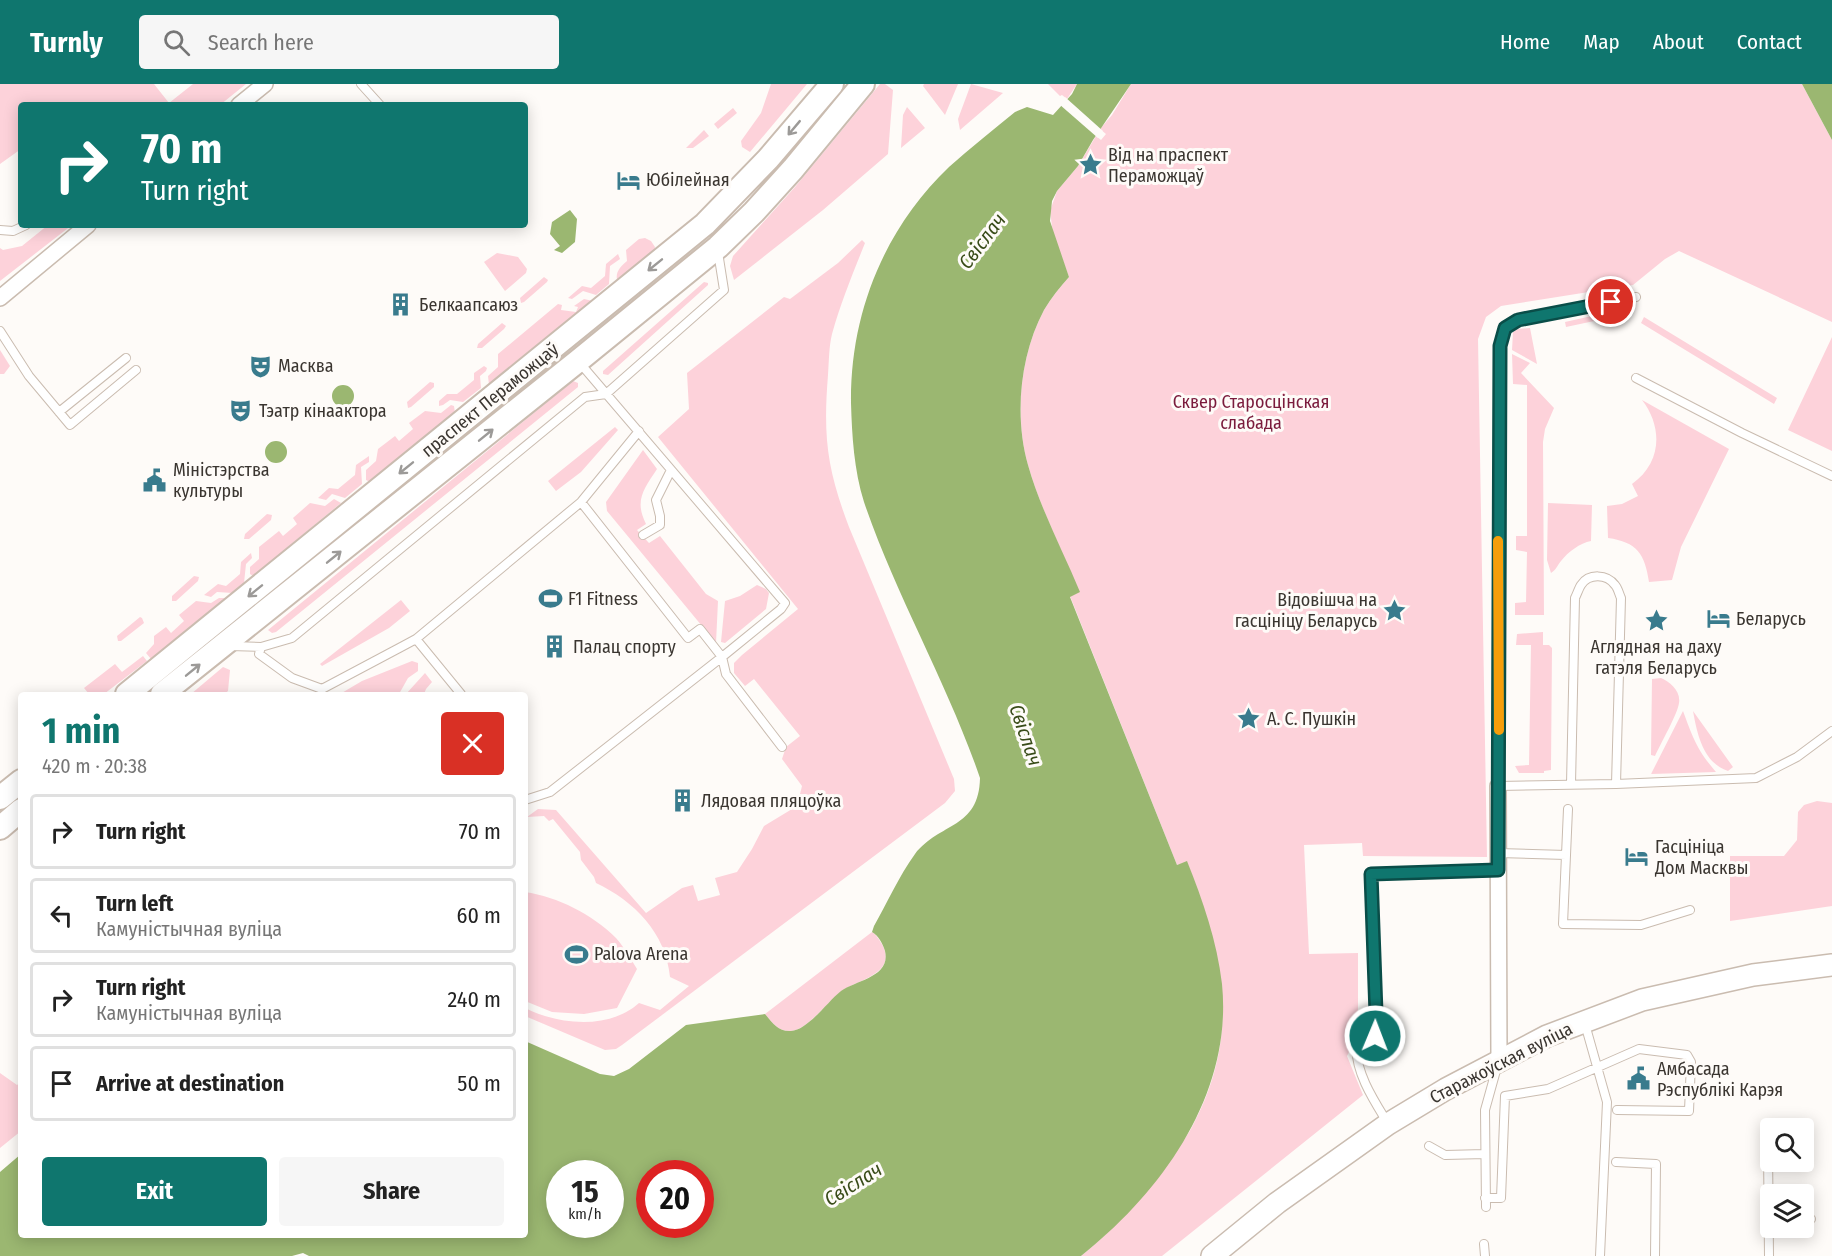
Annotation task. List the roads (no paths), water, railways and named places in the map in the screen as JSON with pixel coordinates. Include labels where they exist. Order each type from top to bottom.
[{"type":"main road","name":"праспект Пераможцаў","points":[[129,692],[705,224],[768,159],[832,84]]},
{"type":"main road","name":"праспект Пераможцаў","points":[[165,692],[718,247],[793,169],[863,84]]},
{"type":"main road","points":[[0,798],[18,783]]},
{"type":"main road","points":[[0,828],[18,813]]},
{"type":"main road","name":"Старажоўская вуліца","points":[[1212,1256],[1277,1203],[1388,1124],[1499,1060],[1547,1036],[1642,1000],[1753,975],[1832,965]]},
{"type":"street","points":[[242,102],[265,84]]},
{"type":"street","points":[[0,298],[84,228]]},
{"type":"street","points":[[1498,786],[1499,1060]]},
{"type":"lane","points":[[361,84],[377,102]]},
{"type":"lane","points":[[0,230],[13,231],[20,228]]},
{"type":"lane","points":[[223,646],[261,647],[292,638],[585,397],[606,394],[724,290],[718,247]]},
{"type":"lane","points":[[1636,297],[1518,320],[1505,328],[1502,335],[1500,346],[1498,786],[1756,778],[1797,757],[1832,731]]},
{"type":"lane","points":[[0,331],[29,376],[70,424],[136,370]]},
{"type":"lane","points":[[59,412],[126,358]]},
{"type":"lane","points":[[528,799],[550,792],[722,657],[781,609],[785,603],[578,361]]},
{"type":"lane","points":[[1636,378],[1832,476]]},
{"type":"lane","points":[[261,647],[259,654],[292,678],[322,689],[416,639],[581,502],[639,431]]},
{"type":"lane","points":[[643,535],[660,525],[656,500],[671,470]]},
{"type":"lane","points":[[581,502],[688,638],[700,629],[722,657],[726,674],[782,747]]},
{"type":"lane","points":[[1571,784],[1575,598],[1582,583],[1591,577],[1600,576],[1617,586],[1621,598],[1616,784]]},
{"type":"lane","points":[[416,639],[459,692]]},
{"type":"lane","points":[[1568,808],[1563,924],[1641,925],[1690,910]]},
{"type":"lane","points":[[1498,853],[1566,855]]},
{"type":"lane","points":[[1388,1124],[1359,1072],[1356,1060],[1356,1047],[1362,1041],[1375,1036],[1371,874],[1498,870]]},
{"type":"lane","points":[[1584,1021],[1607,1102],[1600,1256]]},
{"type":"lane","points":[[1485,1198],[1501,1198],[1504,1096],[1548,1089],[1639,1049],[1687,1055],[1691,1062],[1689,1111],[1617,1110]]},
{"type":"lane","points":[[1485,1207],[1485,1110],[1499,1060]]},
{"type":"lane","points":[[1429,1146],[1445,1155],[1485,1154]]},
{"type":"lane","points":[[1616,1162],[1656,1164],[1655,1256]]},
{"type":"lane","points":[[1770,1238],[1770,1256]]},
{"type":"lane","points":[[1484,1244],[1485,1256]]},
{"type":"water","name":"Свіслач","points":[[1077,84],[1131,84],[1078,166],[1057,191],[1052,201],[1050,221],[1069,277],[1044,310],[1029,346],[1022,386],[1021,426],[1028,465],[1039,497],[1080,592],[1070,597],[1177,865],[1187,861],[1209,921],[1220,968],[1222,1024],[1216,1063],[1204,1101],[1165,1170],[1139,1201],[1081,1256],[309,1256],[303,1253],[292,1256],[0,1256],[0,1172],[18,1157],[18,1238],[528,1238],[528,1042],[600,1074],[614,1076],[629,1069],[686,1025],[765,1014],[782,1030],[797,1029],[811,1021],[841,991],[871,977],[883,967],[885,951],[880,940],[872,932],[874,926],[898,880],[915,854],[925,844],[966,816],[973,807],[978,795],[980,778],[953,708],[891,572],[864,502],[858,478],[852,428],[852,370],[857,337],[864,306],[875,275],[889,245],[906,218],[926,191],[949,167],[1015,112],[1027,107],[1053,115],[1072,94]]},
{"type":"water","points":[[1802,84],[1832,84],[1832,140]]},
{"type":"water","points":[[570,210],[577,219],[575,242],[562,253],[554,250],[560,246],[550,234],[552,222]]},
{"type":"water","points":[[343,385],[353,392],[354,396],[347,406],[343,407],[333,400],[332,396],[339,386]]},
{"type":"water","points":[[276,441],[286,448],[287,452],[280,462],[276,463],[266,456],[265,452],[272,442]]},
{"type":"place","name":"Від на праспект Пераможцаў","points":[[1090,165]]},
{"type":"place","name":"Юбілейная","points":[[628,180]]},
{"type":"place","name":"Белкаапсаюз","points":[[401,305]]},
{"type":"place","name":"Масква","points":[[260,366]]},
{"type":"place","name":"Тэатр кінаактора","points":[[241,411]]},
{"type":"place","name":"Міністэрства культуры","points":[[155,480]]},
{"type":"place","name":"F1 Fitness","points":[[550,599]]},
{"type":"place","name":"Відовішча на гасцініцу Беларусь","points":[[1395,610]]},
{"type":"place","name":"Беларусь","points":[[1718,619]]},
{"type":"place","name":"Аглядная на даху гатэля Беларусь","points":[[1656,621]]},
{"type":"place","name":"Палац спорту","points":[[555,647]]},
{"type":"place","name":"А. С. Пушкін","points":[[1249,719]]},
{"type":"place","name":"Лядовая пляцоўка","points":[[683,801]]},
{"type":"place","name":"Гасцініца Дом Масквы","points":[[1637,857]]},
{"type":"place","name":"Palova Arena","points":[[576,954]]},
{"type":"place","name":"Амбасада Рэспублікі Карэя","points":[[1639,1079]]},
{"type":"park label","name":"Сквер Старосцінская слабада","points":[[1251,412]]}]
